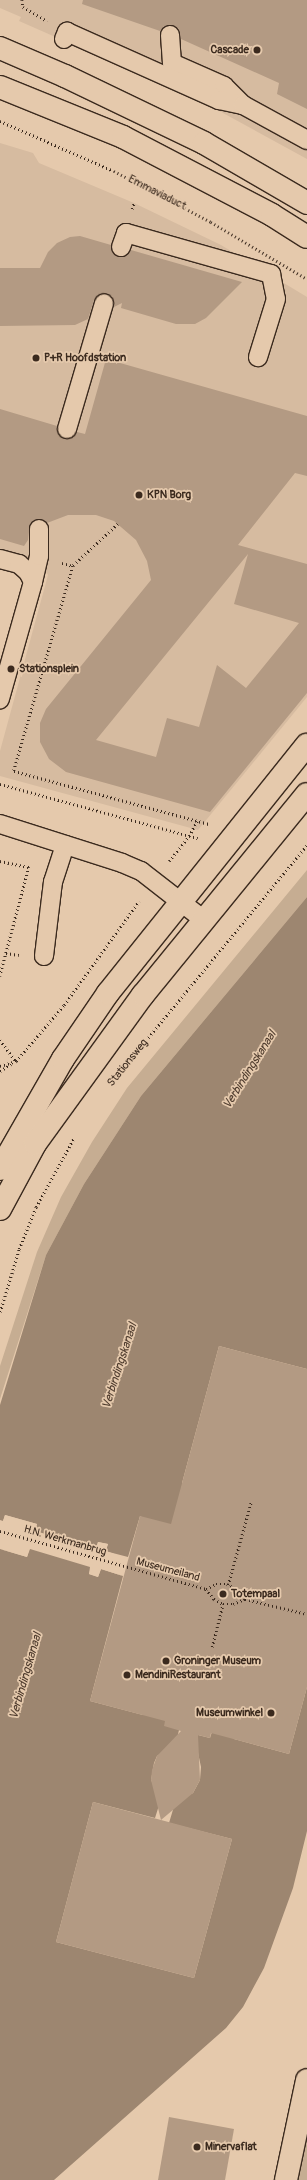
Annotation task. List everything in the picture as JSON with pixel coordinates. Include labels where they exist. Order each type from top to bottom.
[{"type":"main road","points":[[0,48],[65,76],[204,143],[307,203]]},
{"type":"main road","points":[[0,87],[123,137],[265,212],[307,237]]},
{"type":"main road","points":[[0,1169],[63,1059],[127,967],[307,745]]},
{"type":"main road","points":[[0,1210],[35,1144],[143,994],[307,794]]},
{"type":"main road","points":[[286,2180],[307,2080]]},
{"type":"lane","points":[[65,35],[219,100],[243,105]]},
{"type":"lane","points":[[170,35],[172,63],[224,86],[243,105],[307,140]]},
{"type":"lane","points":[[121,247],[126,233],[171,247],[272,274],[276,299],[258,357]]},
{"type":"lane","points":[[68,429],[104,303]]},
{"type":"lane","points":[[0,699],[39,556],[39,529]]},
{"type":"lane","points":[[0,559],[19,564],[28,572],[33,582]]},
{"type":"lane","points":[[0,824],[122,863],[154,880],[204,920]]},
{"type":"lane","points":[[44,956],[53,882],[65,845]]},
{"type":"path","points":[[22,0],[23,7],[65,35]]},
{"type":"path","name":"Emmaviaduct","points":[[0,122],[114,171],[211,222],[307,279]]},
{"type":"path","points":[[118,524],[73,566],[14,771],[212,825]]},
{"type":"path","points":[[0,784],[198,838]]},
{"type":"path","points":[[0,1071],[16,1061],[64,1005],[154,880],[189,836],[197,821]]},
{"type":"path","name":"Stationsweg","points":[[136,1052],[307,845]]},
{"type":"path","points":[[0,860],[29,867],[0,976]]},
{"type":"path","points":[[0,1040],[16,1061]]},
{"type":"path","points":[[0,1066],[16,1061]]},
{"type":"path","points":[[0,1312],[19,1249],[36,1207],[76,1135]]},
{"type":"path","points":[[245,1599],[237,1589],[228,1585],[251,1502]]},
{"type":"path","name":"H.N. Werkmanbrug","points":[[0,1531],[126,1567]]},
{"type":"path","name":"Museumeiland","points":[[126,1567],[206,1589],[214,1599],[223,1604]]},
{"type":"path","name":"Museumeiland","points":[[206,1589],[216,1584],[228,1585]]},
{"type":"path","points":[[212,1647],[223,1604],[233,1604],[245,1599],[307,1614]]},
{"type":"shaded area","points":[[0,0],[307,0],[307,159],[201,101],[19,21],[21,17],[0,8]]},
{"type":"shaded area","points":[[0,143],[33,153],[39,163],[134,203],[221,245],[307,297],[307,697],[198,830],[0,776],[0,751],[48,575],[40,561],[0,549]]},
{"type":"shaded area","points":[[307,870],[307,897],[141,1096],[84,1184],[46,1255],[0,1399],[0,1366],[37,1252],[61,1197],[92,1142],[127,1088]]},
{"type":"shaded area","points":[[307,2104],[307,2180],[293,2180]]},
{"type":"water","name":"Verbindingskanaal","points":[[307,897],[307,1369],[219,1346],[182,1483],[224,1569],[140,1516],[128,1557],[105,1551],[108,1544],[98,1542],[89,1574],[98,1577],[101,1569],[123,1576],[90,1701],[143,1715],[148,1700],[179,1730],[176,1743],[157,1756],[154,1763],[151,1780],[161,1799],[155,1818],[93,1802],[56,1942],[194,1978],[232,1839],[169,1823],[175,1803],[193,1793],[200,1780],[201,1767],[194,1734],[210,1738],[216,1719],[234,1739],[289,1754],[307,1687],[307,1831],[293,1888],[264,1968],[243,2007],[226,2028],[54,2180],[0,2180],[0,1549],[27,1557],[37,1524],[5,1515],[3,1521],[0,1520],[0,1405],[46,1255],[84,1184],[141,1096]]},
{"type":"pier","points":[[5,1515],[37,1524],[35,1531],[96,1548],[98,1542],[108,1544],[106,1551],[128,1559],[105,1553],[105,1546],[99,1544],[91,1573],[97,1575],[101,1567],[123,1576],[101,1569],[98,1577],[89,1574],[90,1567],[30,1549],[27,1557],[0,1549],[26,1555],[35,1525],[6,1517],[5,1523],[0,1522],[3,1521]]},
{"type":"building","name":"Cascade","points":[[83,0],[307,0],[307,109],[277,94],[279,83],[181,39],[179,29],[175,26],[164,26],[160,31],[82,4]]},
{"type":"building","points":[[80,236],[111,245],[113,253],[118,257],[127,255],[131,250],[242,282],[206,318],[195,324],[176,324],[121,308],[122,303],[114,307],[112,296],[102,293],[94,300],[88,319],[75,325],[0,326],[0,268],[40,268],[48,252],[57,243],[70,237]]},
{"type":"building","name":"KPN Borg","points":[[106,359],[307,416],[307,476],[295,473],[238,545],[307,564],[307,693],[210,812],[66,772],[49,759],[40,742],[40,723],[46,709],[151,580],[147,561],[136,540],[114,521],[96,515],[68,515],[47,523],[39,519],[34,520],[30,524],[28,540],[24,546],[0,539],[0,409],[57,426],[57,432],[64,439],[70,439],[77,432],[85,434]],"holes":[[[248,554],[234,604],[299,623],[246,688],[217,665],[199,727],[167,718],[156,757],[96,740]]]},
{"type":"building","name":"Groninger Museum","points":[[219,1346],[307,1369],[307,1687],[289,1754],[211,1733],[210,1738],[198,1735],[200,1780],[193,1793],[161,1820],[151,1780],[152,1770],[157,1756],[181,1731],[164,1726],[165,1721],[90,1701],[140,1516],[171,1524]]},
{"type":"building","points":[[93,1802],[232,1839],[194,1978],[56,1942]]},
{"type":"building","name":"Minervaflat","points":[[169,2117],[234,2129],[225,2180],[158,2180]]},
{"type":"place","name":"Cascade","points":[[257,50]]},
{"type":"place","name":"P+R Hoofdstation","points":[[36,358]]},
{"type":"place","name":"KPN Borg","points":[[139,495]]},
{"type":"place","name":"Stationsplein","points":[[11,669]]},
{"type":"place","name":"Totempaal","points":[[223,1594]]},
{"type":"place","name":"Groninger Museum","points":[[166,1661]]},
{"type":"place","name":"MendiniRestaurant","points":[[127,1675]]},
{"type":"place","name":"Museumwinkel","points":[[271,1713]]},
{"type":"place","name":"Minervaflat","points":[[197,2147]]}]
